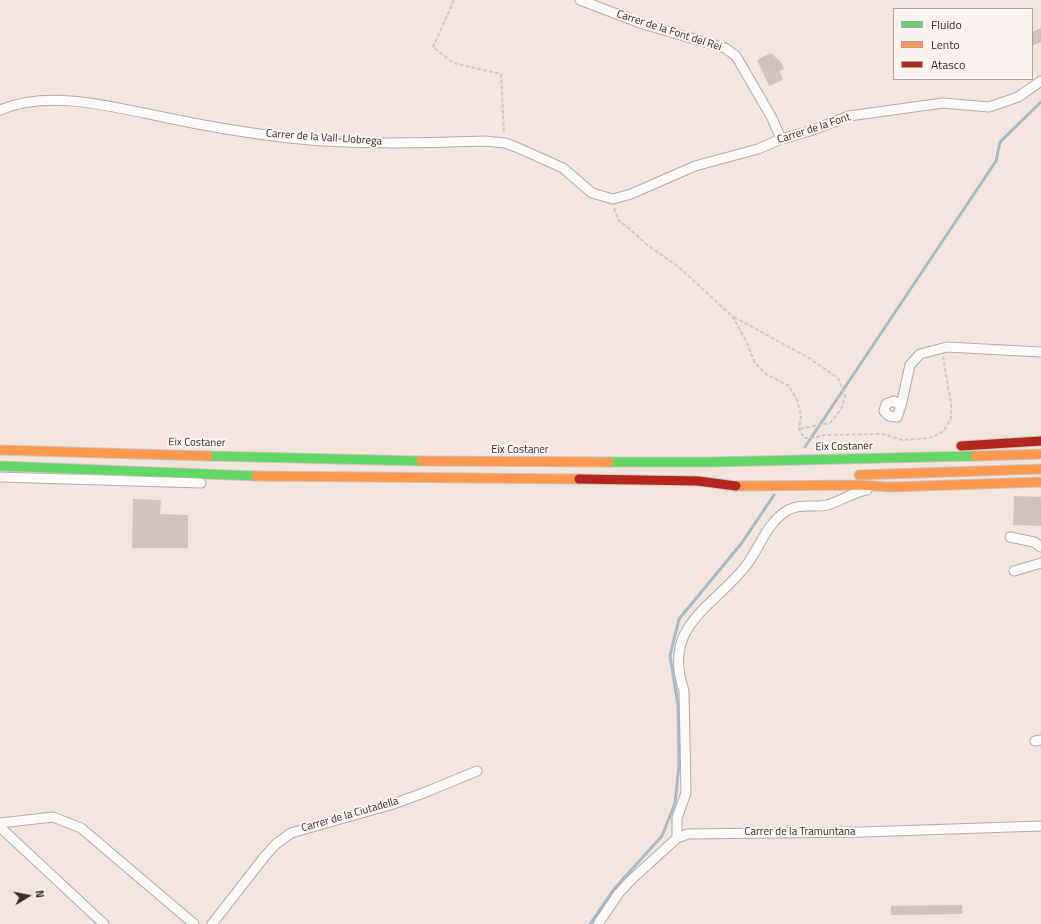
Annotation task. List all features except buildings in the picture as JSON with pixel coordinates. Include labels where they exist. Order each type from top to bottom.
[{"type":"highway","points":[[0,442],[332,453],[398,460]]},
{"type":"highway","points":[[712,462],[733,455],[929,450],[970,444],[1041,442]]},
{"type":"highway","name":"Eix Costaner","points":[[0,450],[398,460],[712,462],[1041,454]]},
{"type":"highway","points":[[0,466],[292,477],[457,477],[698,481],[1041,469]]},
{"type":"highway","points":[[201,483],[292,477]]},
{"type":"highway","points":[[698,481],[741,487],[860,485],[891,487],[1041,482]]},
{"type":"street","name":"Carrer de la Font del Rei","points":[[580,0],[643,24],[726,48],[731,51],[736,56],[766,106],[781,139]]},
{"type":"street","name":"Carrer de la Font","points":[[613,199],[631,194],[695,166],[758,149],[781,139],[810,131],[849,116],[889,112],[917,106],[944,103],[990,107],[1018,97],[1041,81]]},
{"type":"street","name":"Carrer de la Vall-Llobrega","points":[[0,110],[9,106],[35,101],[57,101],[102,104],[213,127],[289,138],[329,141],[485,141],[505,143],[563,168],[592,192],[613,199]]},
{"type":"street","points":[[901,406],[910,365],[920,354],[947,347],[1041,352]]},
{"type":"street","points":[[0,477],[201,483]]},
{"type":"street","points":[[598,924],[619,893],[677,838],[677,818],[686,793],[684,691],[680,680],[678,653],[684,634],[698,614],[745,567],[774,520],[789,509],[802,506],[825,505],[861,491],[891,487]]},
{"type":"street","points":[[1010,537],[1034,542],[1041,547]]},
{"type":"street","points":[[1014,571],[1040,561]]},
{"type":"street","name":"Carrer de la Ciutadella","points":[[212,924],[269,852],[276,844],[291,833],[402,800],[477,770]]},
{"type":"street","points":[[0,823],[53,817],[81,828],[194,924]]},
{"type":"street","name":"Carrer de la Tramuntana","points":[[677,838],[688,834],[862,832],[1041,826]]},
{"type":"street","points":[[0,827],[104,924]]},
{"type":"path","points":[[454,0],[433,47],[453,63],[501,74],[505,143]]},
{"type":"path","points":[[613,199],[614,210],[619,221],[630,228],[646,244],[680,268],[733,317],[809,358],[838,378],[845,396],[841,409],[830,422],[799,429]]},
{"type":"path","points":[[733,317],[756,363],[766,374],[789,386],[797,400],[801,415],[799,429],[804,438],[813,438],[824,435],[883,434],[902,440],[932,437],[944,431],[951,418],[951,404],[944,357],[935,349]]},
{"type":"waterway","points":[[805,447],[996,161],[1000,142],[1041,102]]},
{"type":"waterway","points":[[590,924],[614,889],[662,836],[675,803],[679,765],[678,705],[670,656],[679,619],[741,544],[774,495]]},
{"type":"traffic: fast","points":[[208,456],[421,461]]},
{"type":"traffic: fast","points":[[609,462],[712,462],[975,456]]},
{"type":"traffic: fast","points":[[0,466],[256,476]]},
{"type":"traffic: slow","points":[[0,450],[208,456]]},
{"type":"traffic: slow","points":[[975,456],[1041,454]]},
{"type":"traffic: slow","points":[[421,461],[609,462]]},
{"type":"traffic: slow","points":[[859,475],[1041,469]]},
{"type":"traffic: slow","points":[[256,476],[579,479]]},
{"type":"traffic: slow","points":[[736,486],[860,485],[891,487],[1041,482]]},
{"type":"traffic: jam","points":[[961,446],[1041,441]]},
{"type":"traffic: jam","points":[[579,479],[698,481],[736,486]]}]
